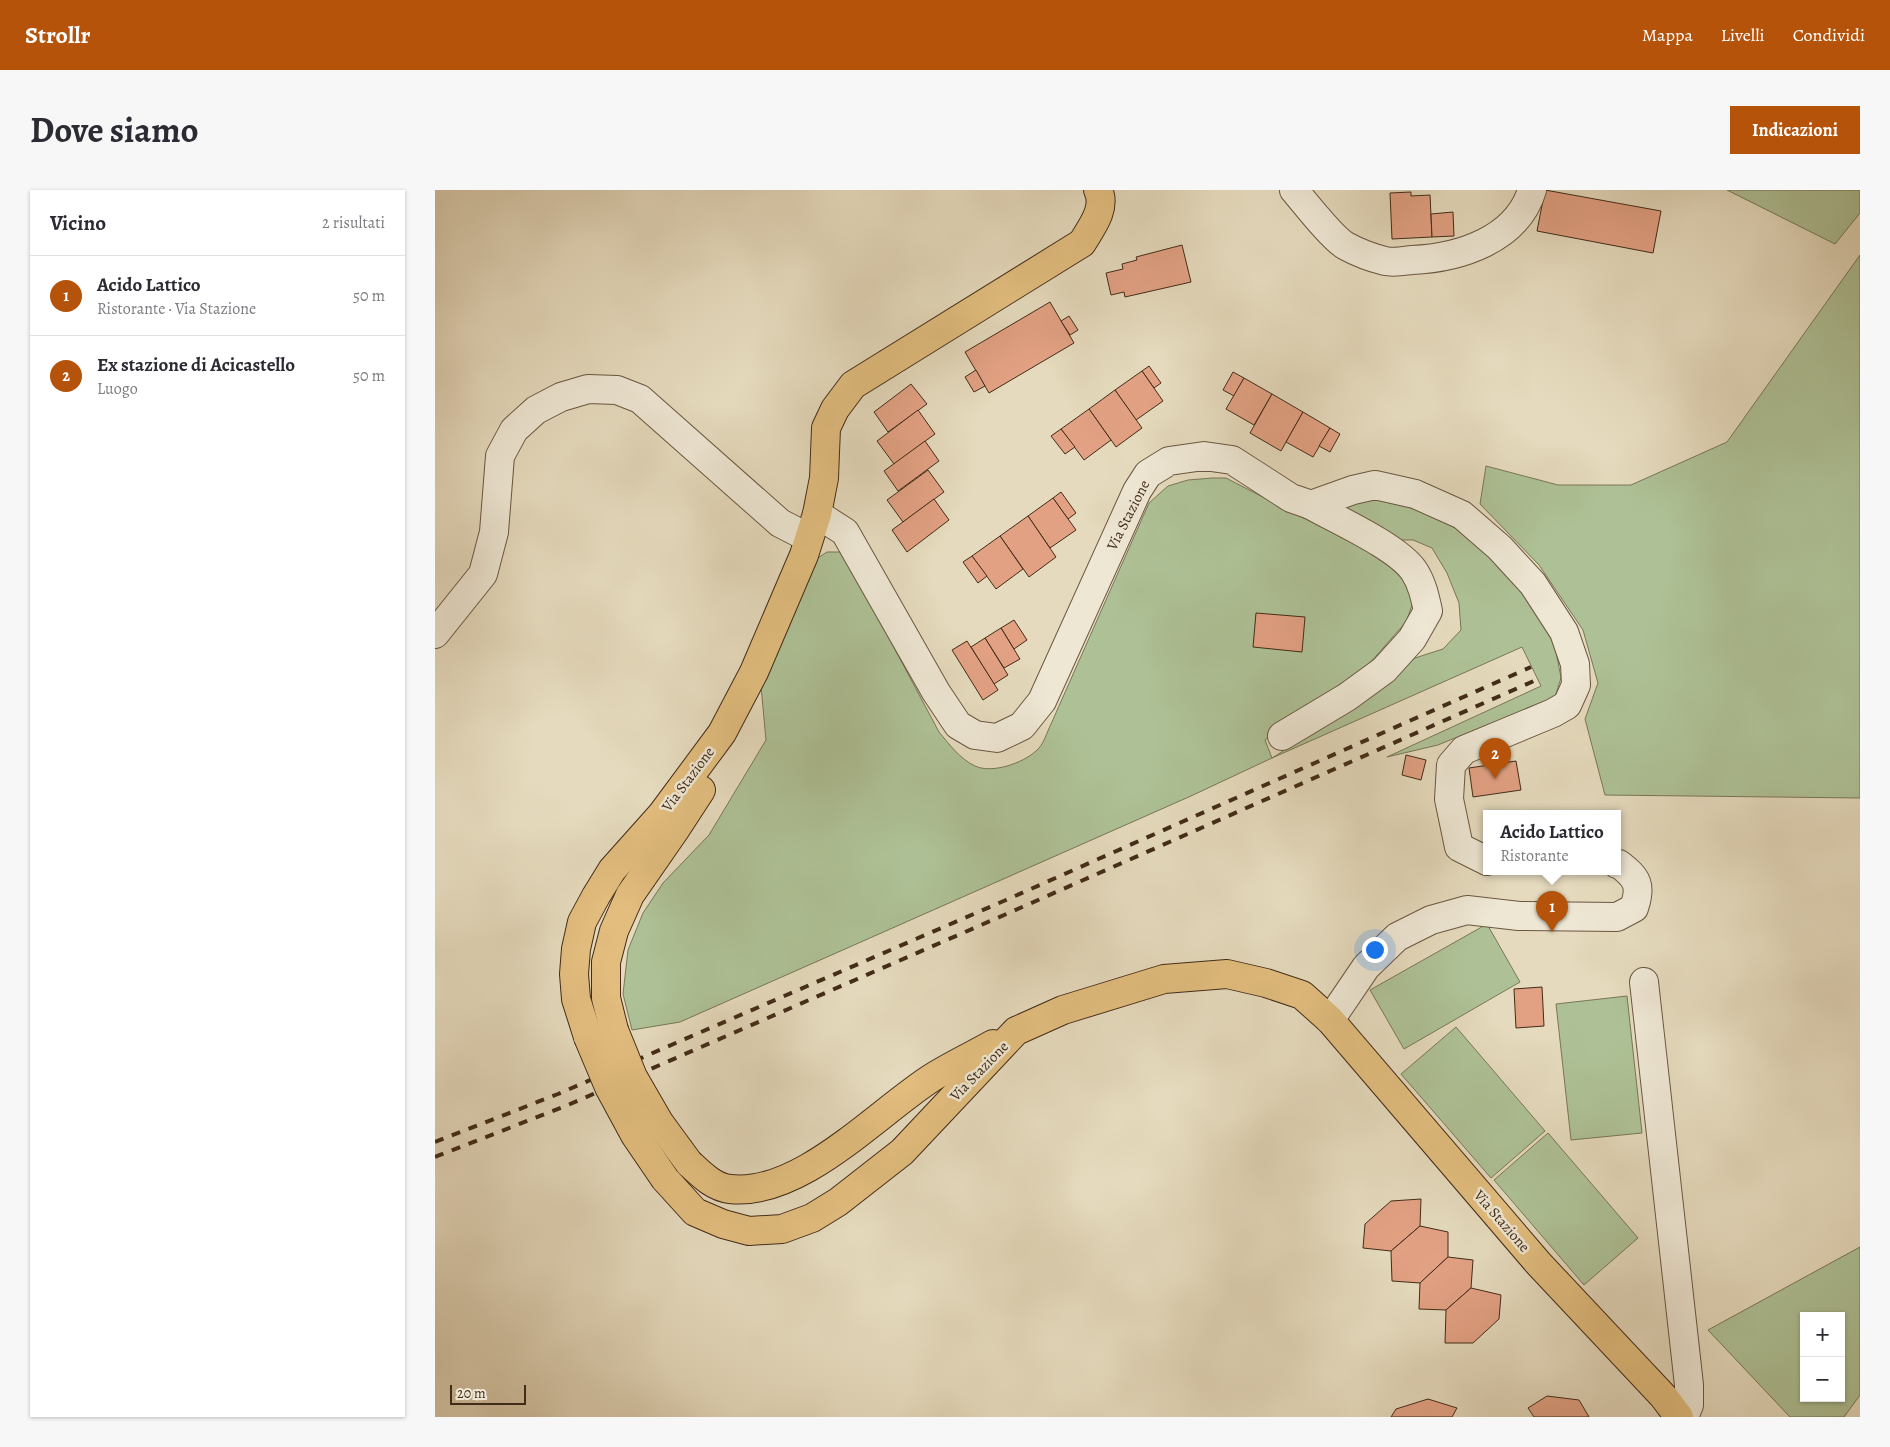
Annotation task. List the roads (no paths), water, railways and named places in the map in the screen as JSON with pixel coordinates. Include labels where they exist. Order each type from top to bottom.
[{"type":"main road","name":"Via Stazione","points":[[1098,190],[1100,194],[1098,216],[1082,243],[853,385],[835,409],[826,428],[824,478],[813,527],[804,555],[754,672],[722,733],[704,785],[630,895],[615,931],[606,962],[606,998],[601,1034],[613,1095],[635,1135],[665,1179],[695,1212],[723,1224],[749,1231],[782,1229],[812,1218],[838,1202],[902,1152],[1016,1031],[1063,1010],[1164,978],[1227,974],[1302,995],[1330,1020],[1539,1264],[1663,1396],[1679,1417]]},
{"type":"main road","points":[[601,1034],[633,1077],[659,1122],[689,1163],[711,1182],[729,1189],[768,1186],[786,1180],[827,1155],[930,1079],[1016,1031]]},
{"type":"street","points":[[1295,190],[1313,213],[1344,246],[1387,261],[1429,260],[1468,252],[1505,231],[1528,202],[1532,190]]},
{"type":"street","points":[[435,634],[483,574],[494,532],[501,456],[514,430],[536,410],[561,397],[588,389],[617,390],[640,400],[780,524],[813,527]]},
{"type":"street","name":"Via Stazione","points":[[813,527],[845,532],[936,692],[958,725],[975,735],[997,738],[1022,726],[1042,701],[1137,491],[1148,474],[1169,461],[1204,456],[1232,460],[1291,498],[1311,505],[1389,548],[1413,570],[1423,590],[1428,611],[1412,639],[1384,670],[1347,697],[1282,736]]},
{"type":"street","points":[[1311,505],[1353,490],[1375,485],[1415,494],[1462,515],[1500,548],[1533,584],[1564,632],[1575,664],[1576,685],[1567,705],[1464,750],[1451,765],[1449,798],[1459,847],[1483,859]]},
{"type":"street","points":[[1330,1020],[1366,967],[1397,937],[1431,920],[1467,910],[1519,916],[1617,917],[1634,908],[1639,895],[1635,876],[1621,866]]},
{"type":"street","points":[[1644,982],[1689,1385],[1689,1405],[1684,1417]]},
{"type":"railway","points":[[435,1142],[558,1094],[1006,900],[1531,667]]},
{"type":"railway","points":[[435,1157],[568,1105],[1536,680]]},
{"type":"place","name":"Ex stazione di Acicastello","points":[[1495,779]]},
{"type":"place","name":"Acido Lattico","points":[[1552,932]]}]
